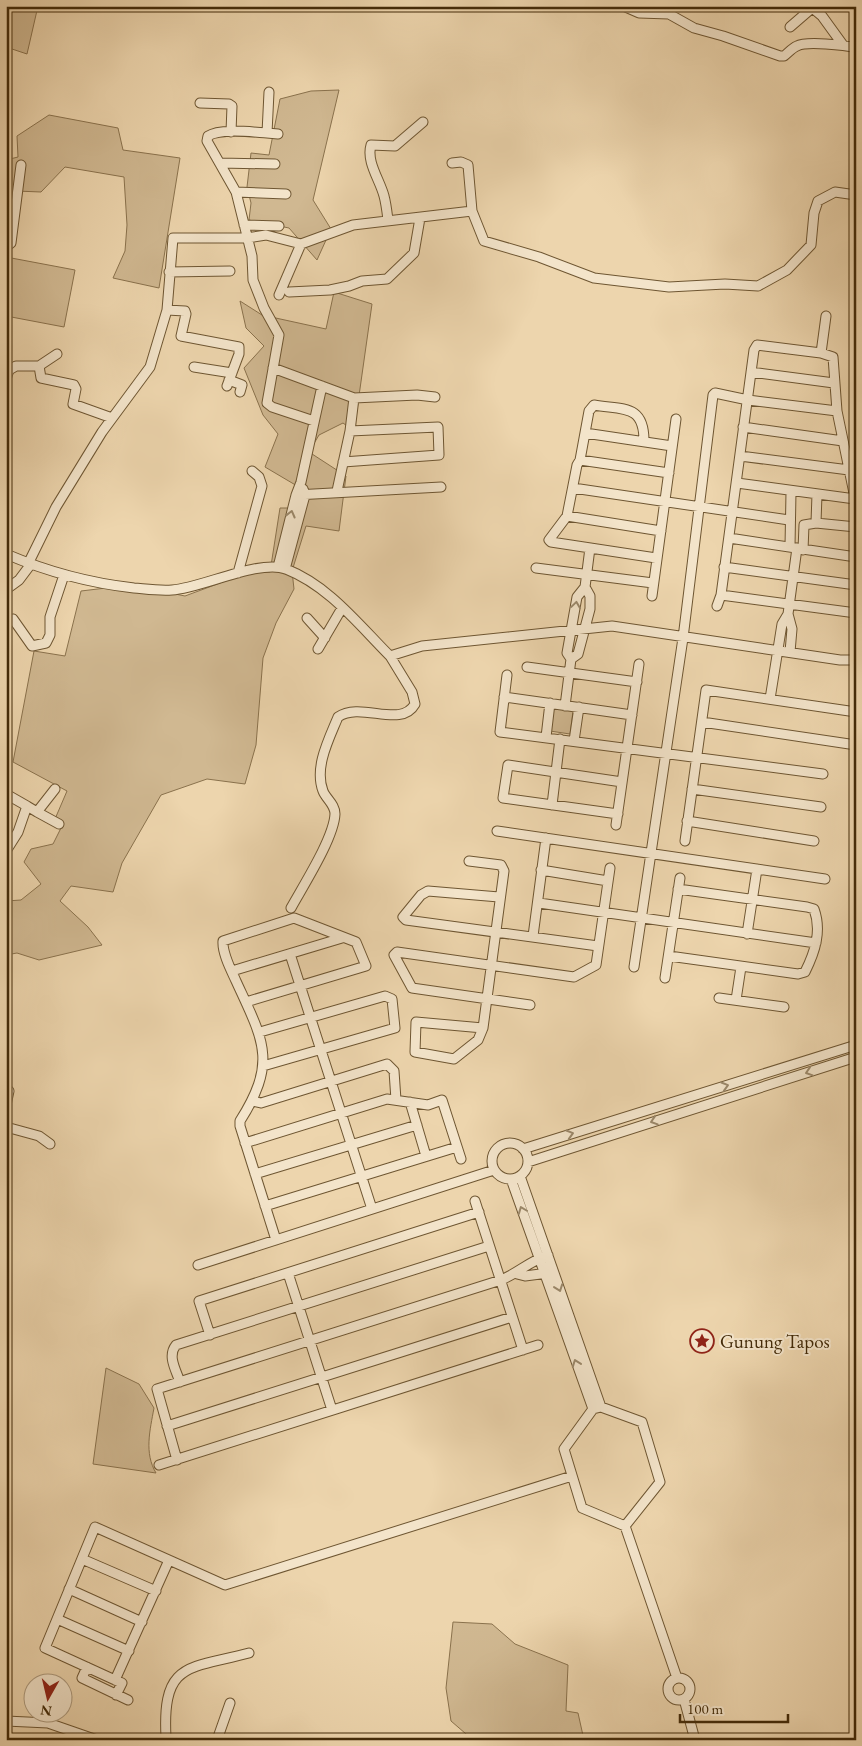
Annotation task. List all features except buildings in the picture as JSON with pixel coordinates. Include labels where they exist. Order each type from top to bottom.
[{"type":"street","points":[[623,6],[639,13],[669,14],[694,28],[780,56],[784,56],[796,46],[804,44],[843,45],[856,48]]},
{"type":"street","points":[[790,27],[811,7],[822,16],[843,45]]},
{"type":"street","points":[[267,133],[269,92]]},
{"type":"street","points":[[200,103],[229,104],[232,106],[231,132]]},
{"type":"street","points":[[388,220],[384,195],[372,162],[371,145],[395,146],[423,122]]},
{"type":"street","points":[[278,134],[231,132],[208,136],[210,147],[236,192],[252,256],[253,280],[264,308],[279,335],[268,403],[272,407],[314,421]]},
{"type":"street","points":[[452,163],[461,162],[468,166],[472,211],[484,241],[539,257],[585,276],[669,287],[725,284],[758,286],[787,270],[811,245],[814,213],[818,201],[835,192],[846,192],[856,195]]},
{"type":"street","points":[[220,163],[275,164]]},
{"type":"street","points":[[6,248],[10,243],[21,165]]},
{"type":"street","points":[[236,192],[286,194]]},
{"type":"street","points":[[8,588],[22,576],[30,564],[56,507],[112,418],[150,367],[167,310],[173,238],[247,238],[266,235],[301,244],[353,225],[472,211]]},
{"type":"street","points":[[289,292],[330,290],[362,281],[387,279],[414,253],[420,218]]},
{"type":"street","points":[[244,225],[279,226]]},
{"type":"street","points":[[279,295],[301,244]]},
{"type":"street","points":[[169,272],[230,271]]},
{"type":"street","points":[[167,310],[184,311],[186,314],[181,336],[239,347],[239,354],[229,380]]},
{"type":"street","points":[[822,352],[826,316]]},
{"type":"street","points":[[717,606],[721,595],[743,427],[756,346],[822,352],[834,358],[837,411],[855,501],[737,483]]},
{"type":"street","points":[[7,376],[9,370],[16,366],[39,366],[57,354]]},
{"type":"street","points":[[39,366],[43,380],[75,387],[73,404],[112,418]]},
{"type":"street","points":[[194,367],[242,385],[240,392]]},
{"type":"street","points":[[273,368],[354,398],[417,395],[435,397]]},
{"type":"street","points":[[751,372],[834,383]]},
{"type":"street","points":[[282,568],[300,495],[301,482],[322,386]]},
{"type":"street","points":[[634,966],[652,854],[682,638],[713,395],[715,393],[748,400],[837,411]]},
{"type":"street","points":[[337,491],[350,432],[354,398]]},
{"type":"street","points":[[644,442],[644,427],[639,415],[630,411],[594,405],[589,411],[580,460],[566,517],[549,541],[656,558]]},
{"type":"street","points":[[652,596],[652,583],[676,418]]},
{"type":"street","points":[[343,462],[439,455],[438,427],[350,432]]},
{"type":"street","points":[[743,427],[843,441]]},
{"type":"street","points":[[585,433],[672,446]]},
{"type":"street","points":[[740,456],[849,470]]},
{"type":"street","points":[[580,460],[669,473]]},
{"type":"street","points":[[238,573],[262,486],[259,477],[252,471]]},
{"type":"street","points":[[300,495],[337,491],[441,487]]},
{"type":"street","points":[[573,488],[699,507],[733,510],[789,520],[792,522],[797,548]]},
{"type":"street","points":[[789,520],[791,492]]},
{"type":"street","points":[[816,522],[817,494]]},
{"type":"street","points":[[566,517],[660,531]]},
{"type":"street","points":[[770,699],[782,624],[789,610],[797,548],[804,525],[816,522],[856,527]]},
{"type":"street","points":[[729,538],[856,557]]},
{"type":"street","points":[[565,706],[571,659],[567,653],[578,597],[585,587],[590,548]]},
{"type":"street","points":[[6,554],[64,576],[99,584],[170,591],[238,573],[282,568],[314,582],[390,656],[412,692],[415,704],[412,709],[400,715],[356,710],[338,717],[323,757],[321,776],[323,792],[334,808],[334,817],[324,846],[291,908]]},
{"type":"street","points":[[724,567],[856,585]]},
{"type":"street","points":[[536,568],[652,583]]},
{"type":"street","points":[[6,624],[13,619],[30,645],[38,646],[46,643],[50,635],[50,617],[64,576]]},
{"type":"street","points":[[571,659],[578,654],[591,600],[585,587]]},
{"type":"street","points":[[721,595],[789,610],[856,613]]},
{"type":"street","points":[[318,649],[342,608]]},
{"type":"street","points":[[789,610],[792,629],[790,652]]},
{"type":"street","points":[[307,618],[325,638]]},
{"type":"street","points":[[390,656],[422,646],[612,626],[641,629],[682,638],[840,660],[856,660]]},
{"type":"street","points":[[616,824],[639,664]]},
{"type":"street","points":[[527,667],[637,682]]},
{"type":"street","points":[[507,675],[500,732],[697,756],[823,774]]},
{"type":"street","points":[[685,841],[706,690],[856,712]]},
{"type":"street","points":[[504,697],[632,715]]},
{"type":"street","points":[[546,737],[550,703]]},
{"type":"street","points":[[574,741],[578,707]]},
{"type":"street","points":[[702,722],[856,745]]},
{"type":"street","points":[[552,805],[560,739]]},
{"type":"street","points":[[618,814],[503,798],[508,765],[622,782]]},
{"type":"street","points":[[692,788],[821,807]]},
{"type":"street","points":[[37,812],[55,789]]},
{"type":"street","points":[[6,794],[58,824]]},
{"type":"street","points":[[6,851],[18,832],[27,806]]},
{"type":"street","points":[[688,821],[814,841]]},
{"type":"street","points":[[497,831],[825,879]]},
{"type":"street","points":[[533,936],[539,903],[541,870],[546,838]]},
{"type":"street","points":[[6,858],[6,867]]},
{"type":"street","points":[[469,861],[501,865],[504,871],[499,897],[483,1028],[478,1040],[454,1059],[415,1052],[416,1022],[483,1028]]},
{"type":"street","points":[[530,1005],[412,988],[394,957],[397,952],[574,977],[595,967],[610,868]]},
{"type":"street","points":[[747,934],[757,869]]},
{"type":"street","points":[[541,870],[608,880]]},
{"type":"street","points":[[665,978],[680,878]]},
{"type":"street","points":[[669,956],[791,974],[805,972],[816,943],[819,928],[814,909],[678,889]]},
{"type":"street","points":[[499,897],[428,891],[421,895],[403,917],[406,920],[598,946]]},
{"type":"street","points":[[539,903],[816,943]]},
{"type":"street","points":[[246,1002],[366,966],[356,942],[294,918],[225,939],[223,944],[232,971],[246,1002],[260,1032],[263,1066],[253,1101],[240,1121],[245,1143],[276,1240]]},
{"type":"street","points":[[232,971],[342,938]]},
{"type":"street","points":[[290,954],[372,1209]]},
{"type":"street","points":[[736,1000],[741,967]]},
{"type":"street","points":[[260,1032],[384,996],[392,999],[394,1028],[263,1066]]},
{"type":"street","points":[[719,998],[784,1007]]},
{"type":"street","points":[[523,1148],[528,1162],[524,1172],[515,1178],[498,1175],[494,1170],[492,1162],[496,1149],[510,1143],[523,1148],[856,1045]]},
{"type":"street","points":[[839,1050],[844,1060]]},
{"type":"street","points":[[528,1162],[856,1057]]},
{"type":"street","points":[[253,1101],[261,1103],[387,1064],[394,1070],[396,1100]]},
{"type":"street","points":[[6,1105],[9,1091]]},
{"type":"street","points":[[245,1143],[387,1099],[428,1105],[442,1100],[461,1159]]},
{"type":"street","points":[[410,1102],[426,1156]]},
{"type":"street","points":[[255,1174],[417,1125]]},
{"type":"street","points":[[6,1127],[39,1136],[50,1144]]},
{"type":"street","points":[[265,1206],[457,1147]]},
{"type":"street","points":[[198,1265],[494,1170]]},
{"type":"street","points":[[515,1178],[597,1408]]},
{"type":"street","points":[[475,1201],[523,1350]]},
{"type":"street","points":[[210,1335],[199,1301],[478,1212]]},
{"type":"street","points":[[180,1382],[172,1350],[176,1345],[489,1246]]},
{"type":"street","points":[[176,1460],[157,1389],[501,1280],[517,1274],[522,1267],[544,1257]]},
{"type":"street","points":[[288,1273],[332,1410]]},
{"type":"street","points":[[517,1274],[525,1276],[549,1273]]},
{"type":"street","points":[[167,1426],[512,1317]]},
{"type":"street","points":[[159,1465],[538,1345]]},
{"type":"street","points":[[597,1408],[564,1449],[582,1508],[625,1526],[677,1678]]},
{"type":"street","points":[[597,1408],[642,1422],[660,1482],[625,1526]]},
{"type":"street","points":[[116,1695],[122,1683],[45,1648],[95,1527],[225,1585],[572,1476]]},
{"type":"street","points":[[82,1559],[156,1591]]},
{"type":"street","points":[[115,1680],[169,1560]]},
{"type":"street","points":[[69,1589],[142,1622]]},
{"type":"street","points":[[57,1619],[129,1651]]},
{"type":"street","points":[[170,1740],[166,1737],[166,1714],[172,1682],[177,1675],[214,1660],[249,1653]]},
{"type":"street","points":[[87,1667],[82,1678],[128,1700]]},
{"type":"street","points":[[677,1678],[684,1679],[689,1684],[689,1694],[684,1699],[676,1700],[669,1693],[669,1685],[677,1678]]},
{"type":"street","points":[[684,1699],[695,1740]]},
{"type":"street","points":[[217,1740],[230,1703]]},
{"type":"street","points":[[6,1721],[36,1722],[73,1730],[97,1740]]},
{"type":"shaded area","points":[[6,6],[38,6],[27,54],[6,47]]},
{"type":"shaded area","points":[[339,90],[313,200],[331,229],[317,260],[289,228],[249,220],[251,203],[247,187],[251,153],[269,155],[280,99],[311,91]]},
{"type":"shaded area","points":[[49,115],[118,128],[123,150],[180,158],[159,288],[113,278],[125,251],[127,225],[124,177],[65,167],[41,192],[16,191],[11,203],[6,201],[6,160],[18,157],[17,136]]},
{"type":"shaded area","points":[[6,257],[75,270],[64,327],[6,316]]},
{"type":"shaded area","points":[[334,292],[372,304],[354,431],[343,423],[319,435],[309,452],[346,476],[339,531],[306,526],[292,571],[294,589],[276,623],[263,658],[256,745],[245,784],[207,779],[161,795],[122,863],[113,892],[71,886],[60,901],[88,927],[102,945],[39,960],[17,953],[6,955],[6,901],[21,900],[41,884],[24,862],[31,849],[53,844],[62,826],[55,819],[67,791],[13,762],[34,651],[65,656],[81,591],[131,585],[185,596],[247,573],[270,572],[280,508],[302,508],[309,493],[265,467],[278,434],[263,415],[244,368],[264,346],[246,328],[240,301],[262,315],[326,329]]},
{"type":"shaded area","points":[[553,708],[573,711],[570,734],[550,731]]},
{"type":"shaded area","points":[[106,1368],[139,1384],[154,1408],[149,1449],[152,1465],[156,1473],[93,1464]]},
{"type":"shaded area","points":[[453,1622],[492,1624],[515,1644],[568,1665],[566,1711],[578,1713],[584,1740],[473,1740],[451,1721],[446,1688]]},
{"type":"place","name":"Gunung Tapos","points":[[702,1341]]}]
